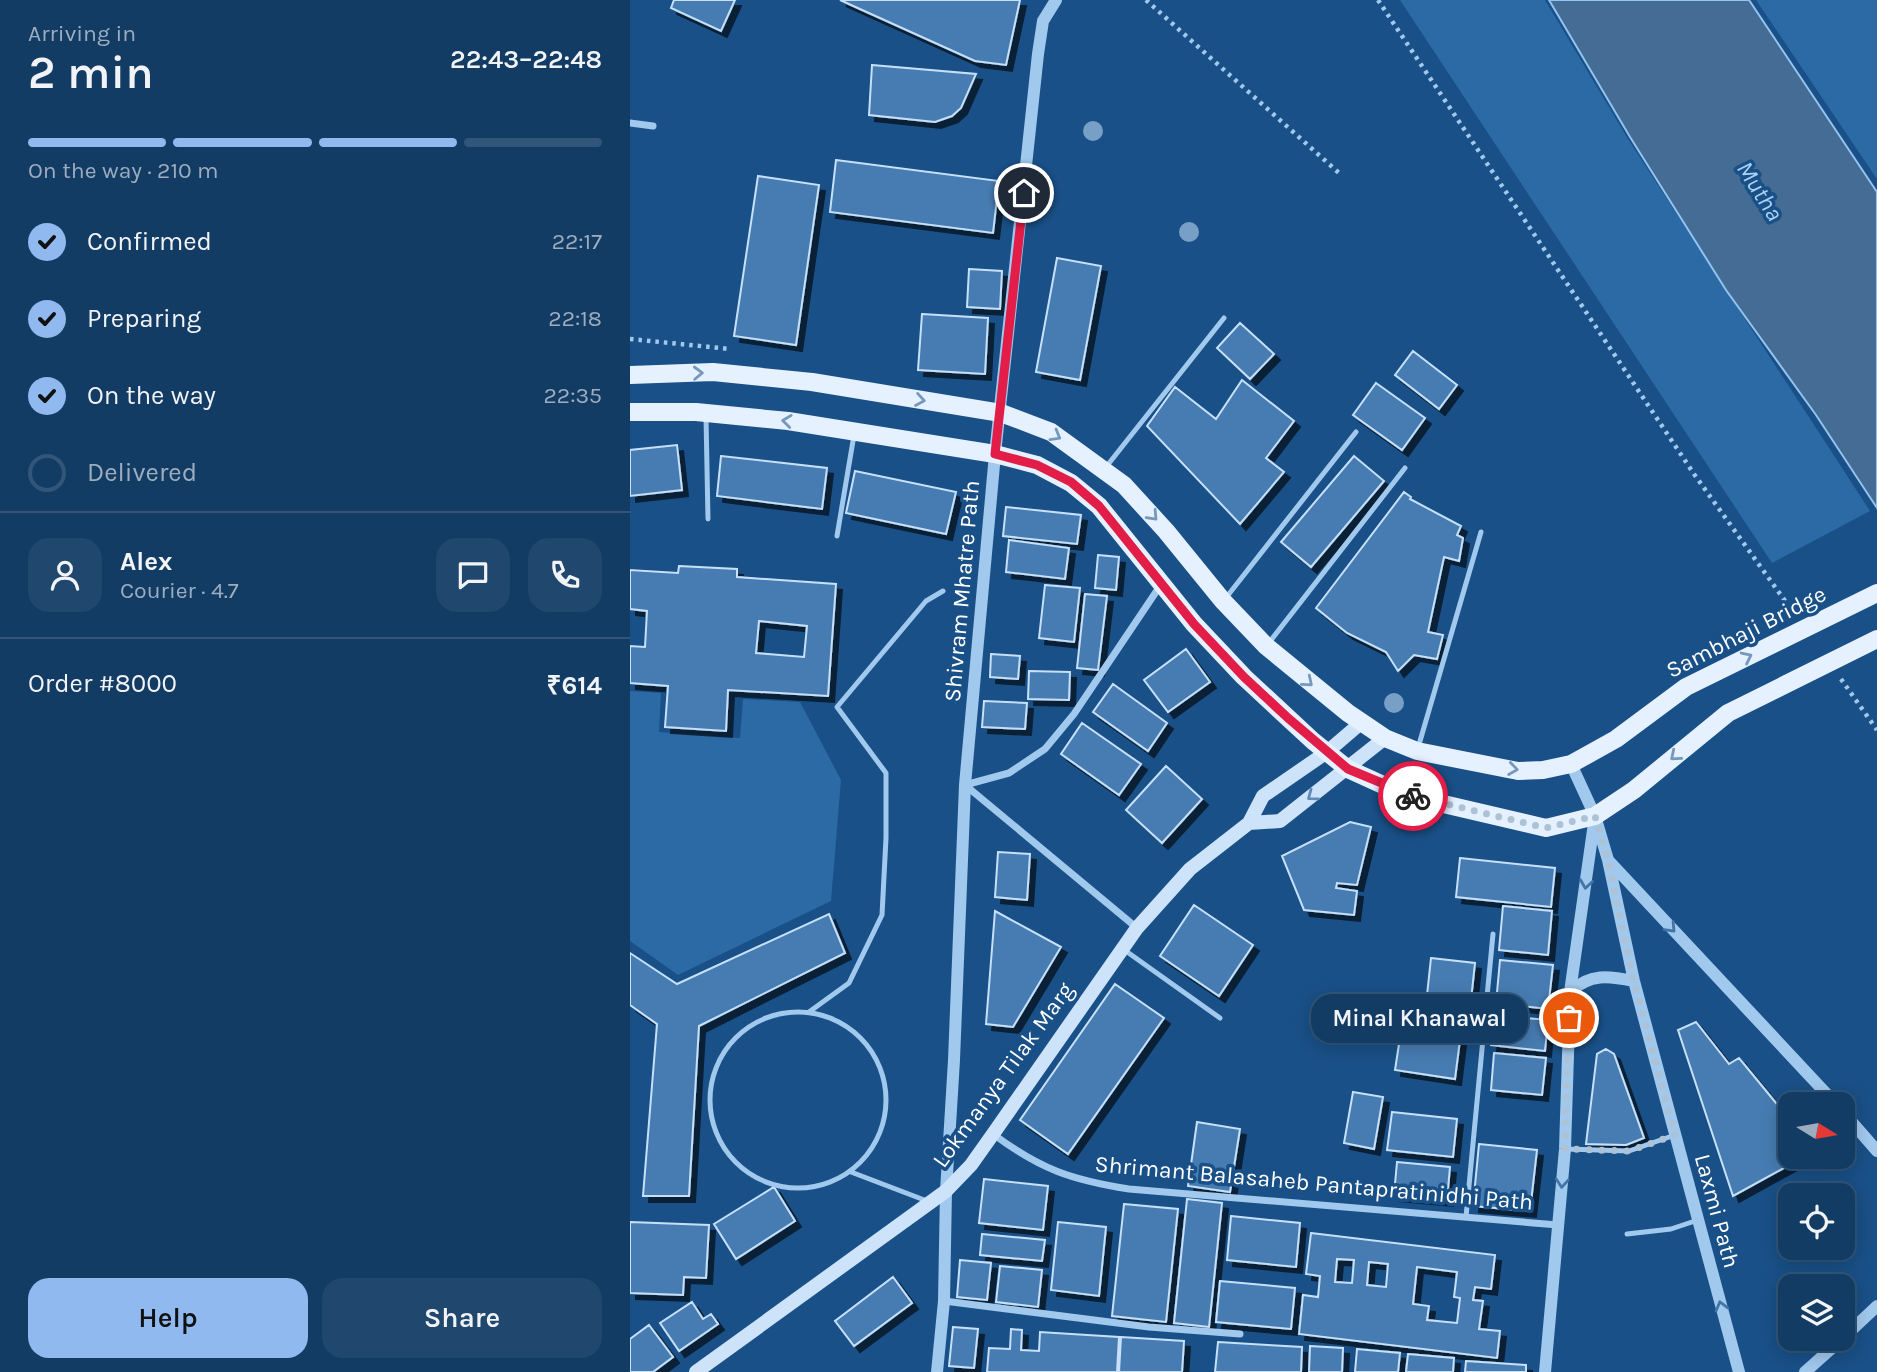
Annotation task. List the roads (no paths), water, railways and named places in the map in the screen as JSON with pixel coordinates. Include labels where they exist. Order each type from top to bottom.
[{"type":"main road","name":"Sambhaji Bridge","points":[[630,375],[713,372],[812,382],[1001,413],[1051,432],[1124,485],[1223,601],[1266,646],[1362,722],[1385,738],[1417,751],[1518,771],[1544,770],[1570,764],[1616,739],[1686,687],[1877,593]]},
{"type":"main road","points":[[630,412],[706,414],[788,421],[995,454],[1037,465],[1071,482],[1099,506],[1194,624],[1244,677],[1348,769],[1405,795],[1546,828],[1595,816],[1634,790],[1728,713],[1877,639]]},
{"type":"main road","name":"Lokmanya Tilak Marg","points":[[696,1372],[946,1191],[971,1165],[1137,928],[1189,869],[1248,823],[1263,796],[1327,752],[1362,722]]},
{"type":"main road","points":[[1248,823],[1280,821],[1385,738]]},
{"type":"street","name":"Shivram Mhatre Path","points":[[937,1372],[944,1301],[946,1191],[965,785],[995,454],[1038,54],[1043,21],[1056,0]]},
{"type":"street","points":[[630,123],[653,126]]},
{"type":"street","points":[[965,785],[1009,772],[1045,749],[1074,714],[1162,583]]},
{"type":"street","name":"Laxmi Path","points":[[1570,764],[1595,816],[1608,860],[1634,981],[1739,1372]]},
{"type":"street","points":[[965,785],[1137,928]]},
{"type":"street","points":[[1545,1372],[1565,1149],[1570,992],[1595,816]]},
{"type":"street","points":[[1608,860],[1825,1092]]},
{"type":"street","points":[[1570,992],[1581,982],[1594,977],[1610,976],[1634,981]]},
{"type":"street","points":[[1855,1126],[1877,1151]]},
{"type":"street","name":"Shrimant Balasaheb Pantapratinidhi Path","points":[[993,1134],[1018,1153],[1084,1182],[1129,1189],[1558,1225]]},
{"type":"street","points":[[944,1301],[1149,1327],[1240,1334]]},
{"type":"street","points":[[1855,1326],[1877,1306]]},
{"type":"street","points":[[1805,1372],[1828,1351]]},
{"type":"lane","points":[[1104,469],[1224,318]]},
{"type":"lane","points":[[706,414],[708,519]]},
{"type":"lane","points":[[837,536],[854,432]]},
{"type":"lane","points":[[1223,601],[1356,432]]},
{"type":"lane","points":[[1266,646],[1405,468]]},
{"type":"lane","points":[[1417,751],[1481,532]]},
{"type":"lane","points":[[809,1012],[849,983],[882,915],[886,773],[837,707],[926,601],[943,591]]},
{"type":"lane","points":[[1466,1217],[1493,934]]},
{"type":"lane","points":[[1123,949],[1220,1018]]},
{"type":"lane","points":[[809,1012],[838,1020],[862,1038],[879,1063],[887,1093],[884,1122],[872,1150],[851,1172],[825,1185],[797,1189],[768,1184],[744,1170],[724,1149],[713,1122],[710,1094],[716,1066],[732,1041],[754,1023],[781,1013],[809,1012]]},
{"type":"lane","points":[[1565,1149],[1629,1151],[1675,1135]]},
{"type":"lane","points":[[851,1172],[930,1203]]},
{"type":"lane","points":[[1627,1234],[1671,1229],[1698,1220]]},
{"type":"water","name":"Mutha","points":[[1549,0],[1749,0],[1877,192],[1877,508],[1816,415],[1726,290],[1630,137]]},
{"type":"place","name":"Minal Khanawal","points":[[1569,1018]]}]
